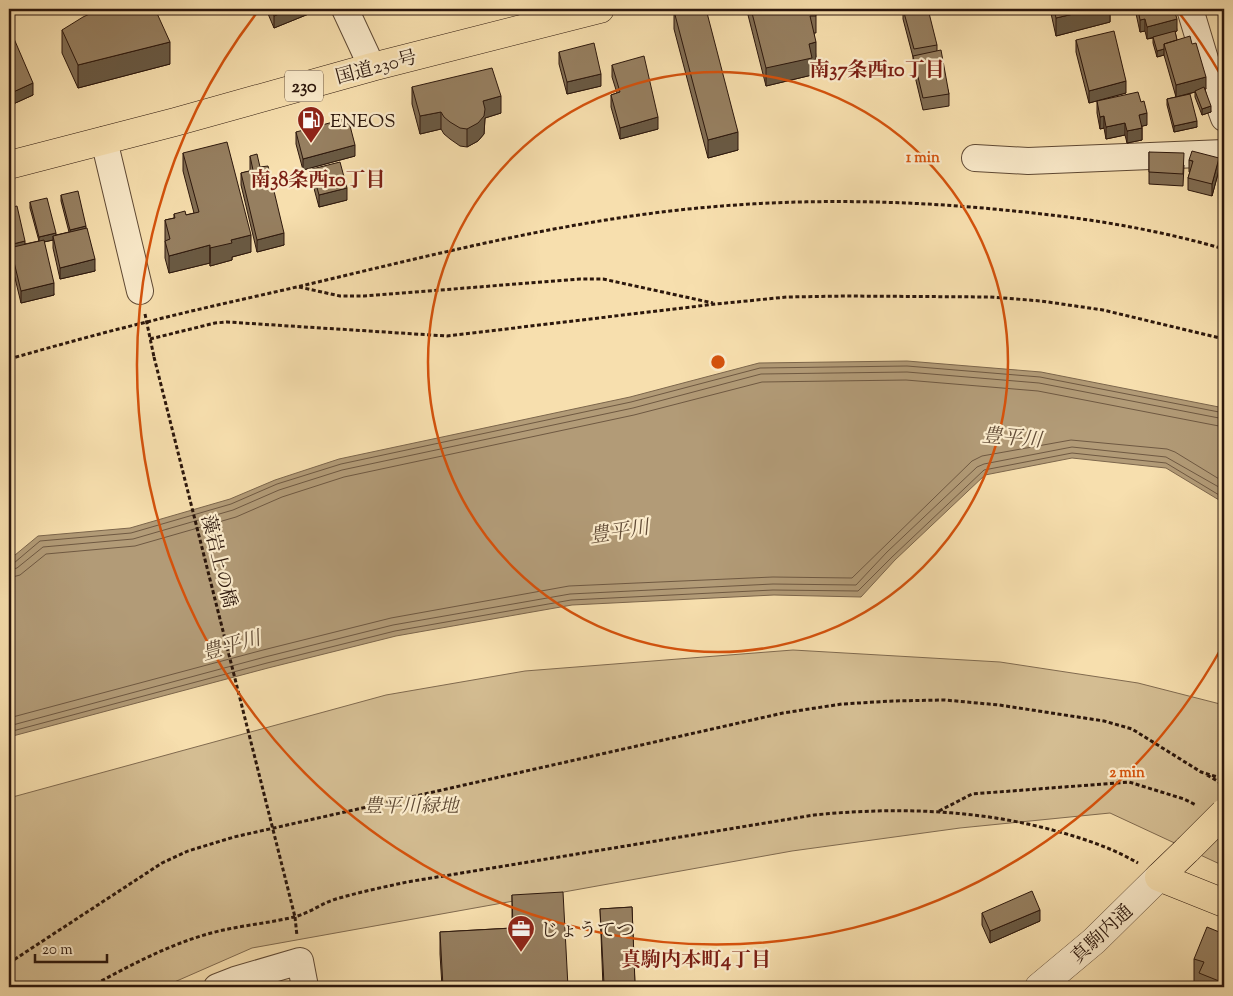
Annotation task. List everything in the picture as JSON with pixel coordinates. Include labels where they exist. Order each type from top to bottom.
[{"type":"main road","name":"国道230号","points":[[9,165],[372,67],[600,9]]},
{"type":"main road","points":[[1212,810],[1188,849],[1160,877],[1224,903]]},
{"type":"street","points":[[345,9],[372,67]]},
{"type":"street","points":[[1190,9],[1222,104]]},
{"type":"street","points":[[104,140],[140,291]]},
{"type":"street","points":[[975,158],[1028,162],[1224,153]]},
{"type":"street","name":"真駒内通","points":[[1039,987],[1094,942],[1160,877]]},
{"type":"street","points":[[217,987],[300,961],[305,987]]},
{"type":"path","points":[[9,359],[147,322],[442,252],[539,232],[638,215],[736,204],[909,202],[969,206],[1054,214],[1150,230],[1224,249]]},
{"type":"path","points":[[298,287],[340,296],[364,296],[595,279],[716,304],[797,297],[990,297],[1041,301],[1103,310],[1224,339]]},
{"type":"path","name":"藻岩上の橋","points":[[295,917],[150,339],[215,323],[227,322],[447,336],[716,304]]},
{"type":"path","points":[[9,963],[162,863],[188,851],[234,837],[783,713],[842,704],[893,700],[944,700],[999,705],[1104,721],[1132,729],[1224,785]]},
{"type":"path","points":[[1201,772],[1224,779]]},
{"type":"path","points":[[938,812],[972,794],[1129,782],[1212,810]]},
{"type":"path","points":[[90,987],[142,959],[193,938],[220,930],[295,917],[334,900],[407,882],[580,852],[814,815],[918,810],[968,813],[1011,820],[1081,838],[1120,853],[1160,877]]},
{"type":"green space","name":"豊平川緑地","points":[[793,650],[1000,662],[1138,683],[1224,705],[1224,866],[1110,813],[960,828],[792,851],[252,948],[163,987],[9,987],[9,798],[386,695],[525,671]]},
{"type":"water","name":"豊平川","points":[[907,361],[1041,372],[1224,408],[1224,503],[1166,468],[1072,458],[985,475],[895,560],[861,597],[774,595],[572,605],[396,636],[9,737],[9,560],[38,536],[130,528],[230,499],[275,480],[339,459],[630,397],[759,363]]},
{"type":"building","points":[[100,9],[155,9],[170,42],[78,65],[62,30]]},
{"type":"building","points":[[271,9],[291,9],[274,16]]},
{"type":"building","points":[[706,9],[738,132],[708,140],[674,11]]},
{"type":"building","points":[[751,9],[814,9],[816,16],[810,16],[816,42],[809,44],[812,58],[766,68]]},
{"type":"building","points":[[903,9],[928,9],[937,45],[914,49]]},
{"type":"building","points":[[1054,9],[1095,9],[1056,18]]},
{"type":"building","points":[[1138,9],[1174,9],[1177,19],[1147,27],[1145,19],[1140,20]]},
{"type":"building","points":[[9,27],[33,83],[11,93],[9,88]]},
{"type":"building","points":[[1114,31],[1126,81],[1089,91],[1076,40]]},
{"type":"building","points":[[1175,31],[1177,40],[1164,44],[1164,49],[1157,51],[1153,37]]},
{"type":"building","points":[[1190,36],[1192,44],[1196,43],[1206,77],[1176,85],[1164,44]]},
{"type":"building","points":[[594,43],[601,74],[567,82],[559,52]]},
{"type":"building","points":[[941,50],[949,94],[923,98],[913,56]]},
{"type":"building","points":[[644,56],[658,117],[620,128],[611,95],[620,92],[612,65]]},
{"type":"building","points":[[492,68],[501,96],[483,101],[484,116],[478,123],[467,129],[460,128],[450,122],[441,112],[420,116],[412,87]]},
{"type":"building","points":[[1204,87],[1211,106],[1202,109],[1195,91]]},
{"type":"building","points":[[1138,92],[1141,102],[1144,101],[1147,113],[1139,115],[1142,128],[1127,131],[1125,123],[1106,127],[1104,116],[1100,117],[1097,101]]},
{"type":"building","points":[[1190,94],[1197,121],[1174,126],[1167,99]]},
{"type":"building","points":[[348,118],[355,145],[303,159],[296,132]]},
{"type":"building","points":[[227,142],[251,235],[231,240],[232,243],[210,248],[210,245],[169,256],[165,241],[170,239],[165,220],[175,218],[174,214],[185,211],[186,215],[199,212],[183,153]]},
{"type":"building","points":[[1192,151],[1219,158],[1212,184],[1188,178],[1193,161],[1189,160]]},
{"type":"building","points":[[1149,152],[1184,153],[1183,174],[1149,172]]},
{"type":"building","points":[[257,154],[260,167],[268,166],[284,233],[257,240],[241,173],[253,170],[250,156]]},
{"type":"building","points":[[340,162],[347,188],[319,195],[312,169]]},
{"type":"building","points":[[78,191],[86,226],[70,230],[61,195]]},
{"type":"building","points":[[47,198],[56,233],[39,237],[30,202]]},
{"type":"building","points":[[17,206],[25,241],[9,245],[9,208]]},
{"type":"building","points":[[87,228],[95,259],[60,268],[53,236]]},
{"type":"building","points":[[44,240],[54,283],[21,291],[14,262],[9,264],[9,248]]},
{"type":"building","points":[[1032,891],[1040,910],[990,931],[982,913]]},
{"type":"building","name":"じょうてつ","points":[[563,892],[568,987],[443,987],[440,932],[513,928],[512,895]]},
{"type":"building","points":[[632,907],[635,983],[604,984],[600,909]]},
{"type":"building","points":[[1207,927],[1224,934],[1224,983],[1199,973],[1204,962],[1194,959]]},
{"type":"place","name":"ENEOS","points":[[311,144]]},
{"type":"place","name":"じょうてつ","points":[[521,953]]},
{"type":"district","name":"南37条西10丁目","points":[[877,69]]},
{"type":"district","name":"南38条西10丁目","points":[[318,179]]},
{"type":"district","name":"真駒内本町4丁目","points":[[696,959]]}]
